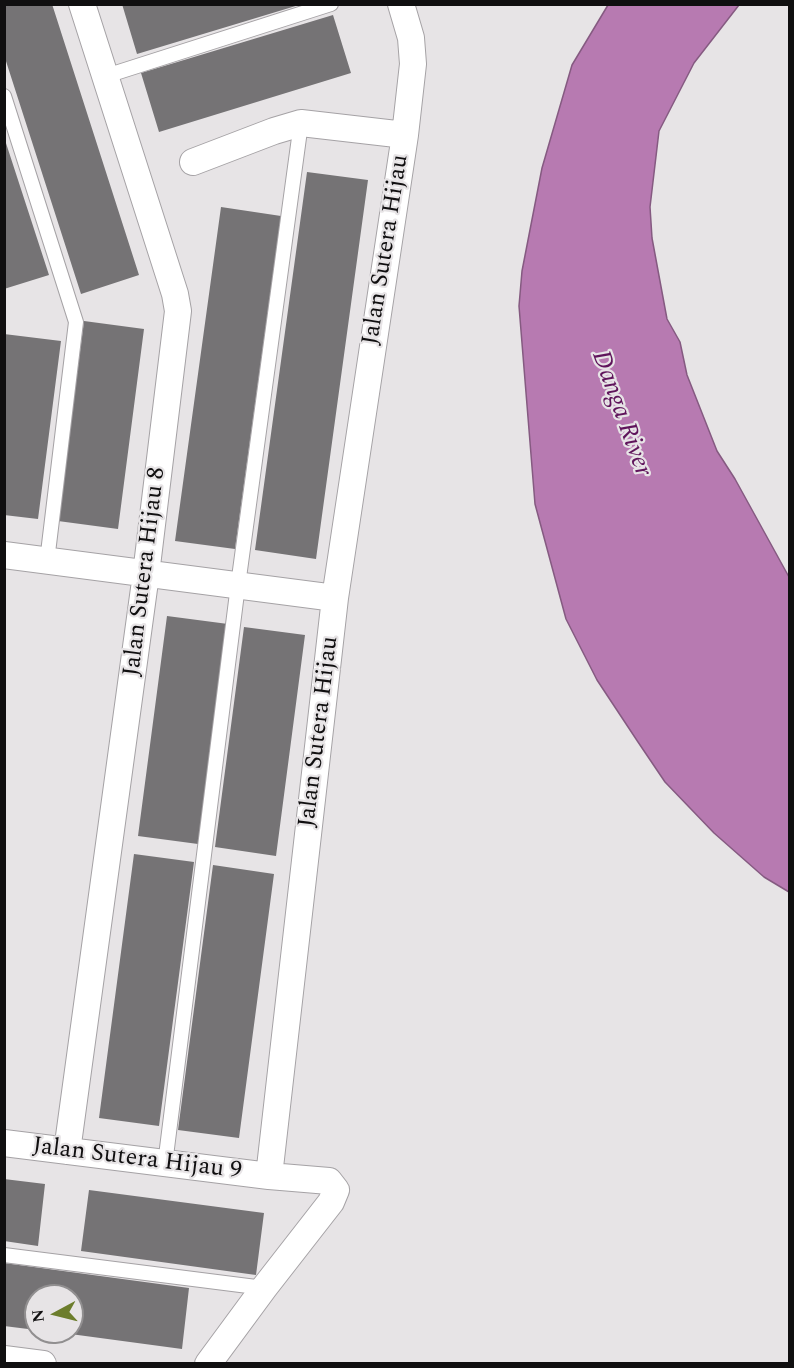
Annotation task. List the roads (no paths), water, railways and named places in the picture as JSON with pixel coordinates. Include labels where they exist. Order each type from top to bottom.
[{"type":"street","name":"Jalan Sutera Hijau 8","points":[[67,1151],[146,574],[178,311],[175,294],[82,4]]},
{"type":"street","name":"Jalan Sutera Hijau","points":[[269,1176],[335,598],[405,135],[413,64],[411,38],[401,4]]},
{"type":"street","points":[[193,162],[301,123],[405,135]]},
{"type":"street","points":[[4,555],[335,598]]},
{"type":"street","name":"Jalan Sutera Hijau 9","points":[[4,1143],[269,1176]]},
{"type":"street","points":[[207,1364],[331,1202],[336,1190],[329,1181],[269,1176]]},
{"type":"street","points":[[4,1359],[43,1364]]},
{"type":"lane","points":[[106,76],[331,4]]},
{"type":"lane","points":[[4,96],[76,322],[47,561]]},
{"type":"lane","points":[[165,1164],[238,585],[301,123]]},
{"type":"lane","points":[[4,1255],[264,1288]]},
{"type":"water","name":"Danga River","points":[[608,5],[739,5],[694,63],[659,131],[650,207],[652,238],[667,319],[680,342],[687,375],[717,451],[789,577],[789,892],[764,877],[714,833],[665,782],[597,680],[566,619],[535,504],[519,306],[522,271],[542,168],[572,65]]}]
